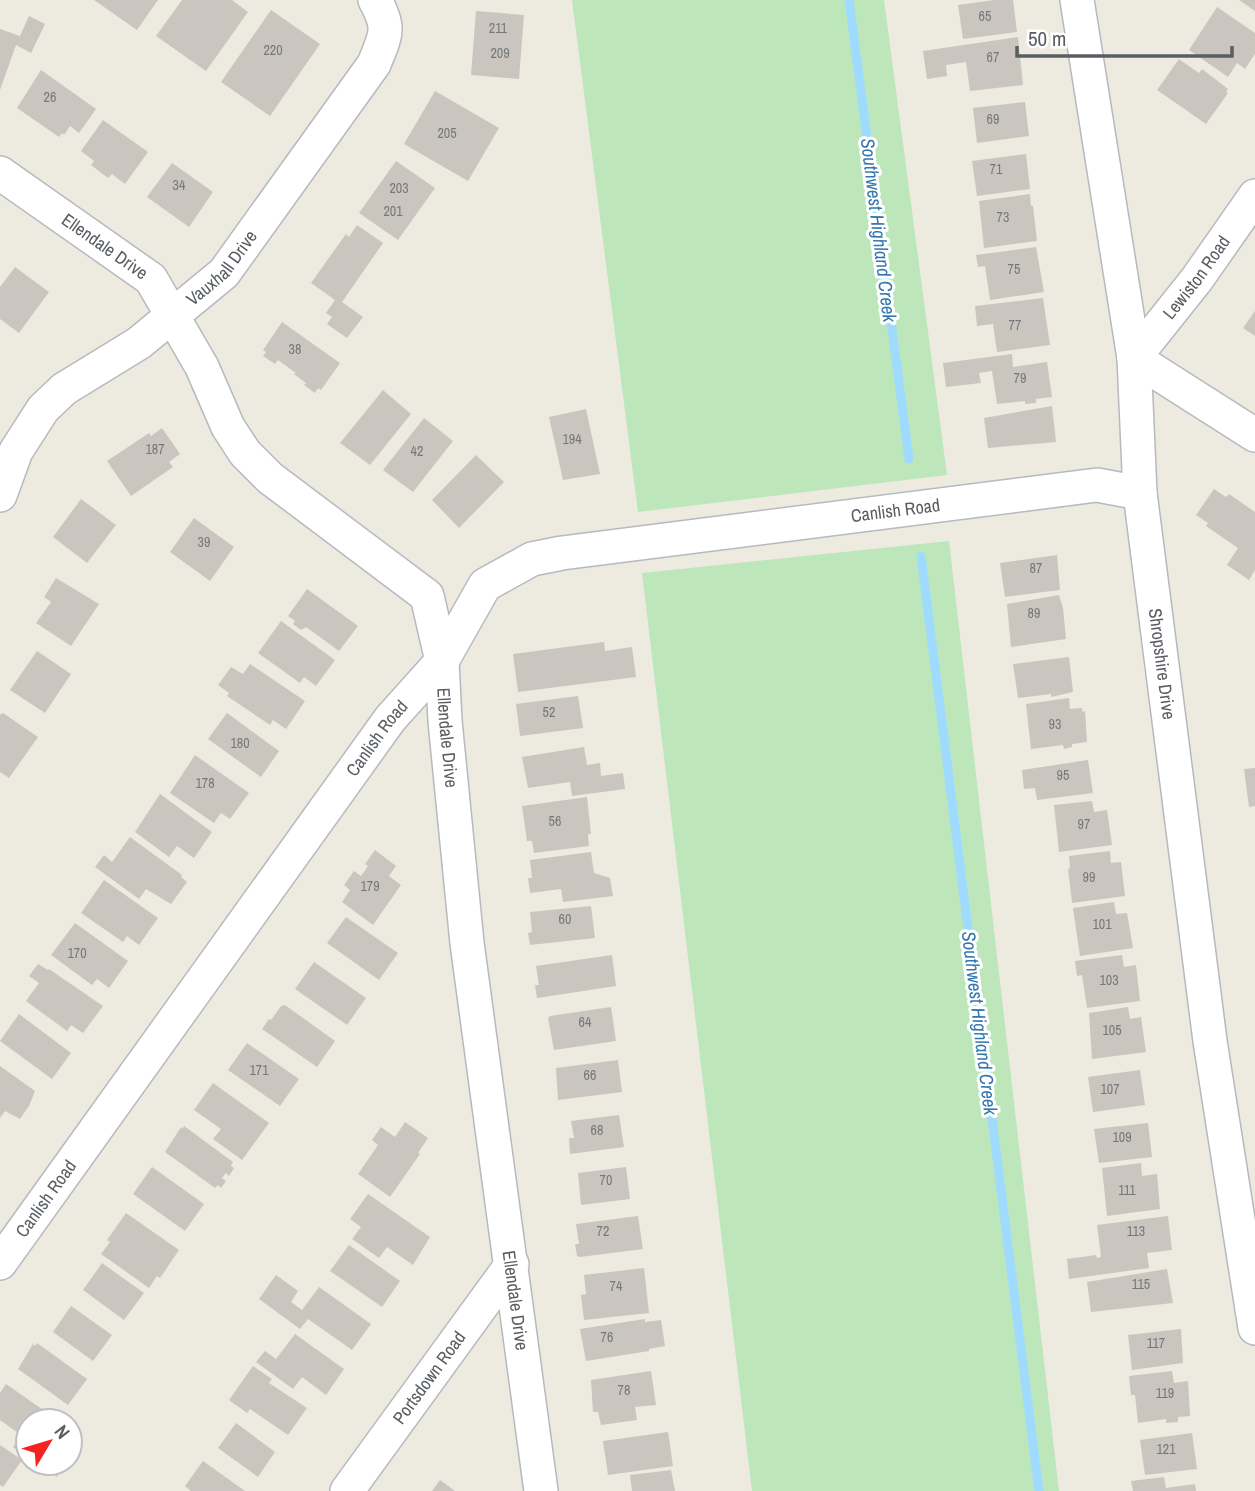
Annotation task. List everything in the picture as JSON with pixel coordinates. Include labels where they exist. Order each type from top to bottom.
[{"type":"street","name":"Vauxhall Drive","points":[[0,495],[16,451],[43,410],[64,389],[139,343],[224,273],[374,64],[385,37],[385,20],[375,0]]},
{"type":"street","name":"Shropshire Drive","points":[[1077,0],[1134,358],[1140,493],[1210,1041],[1254,1308]]},
{"type":"street","name":"Ellendale Drive","points":[[0,173],[151,279],[202,367],[228,427],[245,453],[270,478],[427,596],[442,661],[445,721],[467,943],[541,1491]]},
{"type":"street","name":"Lewiston Road","points":[[1134,358],[1189,289],[1255,196]]},
{"type":"street","points":[[1134,358],[1255,435]]},
{"type":"street","name":"Canlish Road","points":[[0,1263],[390,719],[442,661],[485,584],[532,559],[562,553],[1097,485],[1140,493]]},
{"type":"street","name":"Portsdown Road","points":[[347,1491],[512,1264]]},
{"type":"green space","points":[[572,0],[884,0],[947,475],[638,512]]},
{"type":"green space","points":[[949,541],[1059,1491],[752,1491],[642,573]]},
{"type":"building","points":[[94,0],[158,0],[137,30]]},
{"type":"building","points":[[182,0],[232,0],[248,12],[206,71],[156,36]]},
{"type":"building","points":[[1013,0],[1017,32],[963,39],[958,5]]},
{"type":"building","points":[[1239,0],[1255,0],[1255,11]]},
{"type":"building","points":[[1217,7],[1255,33],[1255,54],[1245,69],[1237,63],[1228,77],[1189,50]]},
{"type":"building","points":[[271,10],[320,44],[270,116],[221,82]]},
{"type":"building","points":[[476,11],[524,15],[519,79],[471,75]]},
{"type":"building","points":[[29,16],[45,24],[31,53],[16,45],[0,90],[0,29],[20,36]]},
{"type":"building","points":[[1018,37],[1023,85],[970,91],[966,62],[946,65],[947,76],[927,79],[923,51]]},
{"type":"building","points":[[1179,59],[1199,73],[1202,69],[1228,89],[1228,93],[1206,124],[1157,90]]},
{"type":"building","points":[[41,70],[96,109],[79,133],[70,126],[64,135],[62,133],[59,137],[17,108]]},
{"type":"building","points":[[435,91],[499,128],[468,181],[404,144]]},
{"type":"building","points":[[1025,102],[1029,136],[977,143],[973,108]]},
{"type":"building","points":[[103,120],[148,152],[125,184],[112,174],[108,178],[91,165],[94,161],[81,151]]},
{"type":"building","points":[[1026,154],[1030,189],[977,196],[972,161]]},
{"type":"building","points":[[396,161],[435,188],[398,240],[359,213]]},
{"type":"building","points":[[172,163],[213,192],[189,227],[147,197]]},
{"type":"building","points":[[1030,194],[1037,241],[984,248],[979,201]]},
{"type":"building","points":[[357,225],[383,243],[342,302],[363,317],[347,338],[327,324],[332,317],[326,313],[335,300],[311,283],[346,234],[349,237]]},
{"type":"building","points":[[1036,247],[1044,292],[990,300],[985,266],[978,267],[976,255]]},
{"type":"building","points":[[15,267],[49,292],[19,333],[0,319],[0,287]]},
{"type":"building","points":[[1043,298],[1050,345],[997,352],[993,324],[977,326],[975,306]]},
{"type":"building","points":[[1255,311],[1255,336],[1243,328]]},
{"type":"building","points":[[282,322],[340,363],[321,390],[318,388],[315,393],[304,385],[306,383],[294,374],[296,373],[278,360],[275,364],[263,356],[266,352],[263,350]]},
{"type":"building","points":[[1012,354],[1013,367],[1047,362],[1052,397],[1036,399],[1036,403],[1025,404],[1025,401],[997,404],[992,371],[979,373],[981,383],[946,387],[943,363]]},
{"type":"building","points":[[383,390],[411,414],[370,465],[340,443]]},
{"type":"building","points":[[1052,406],[1056,442],[988,448],[984,418]]},
{"type":"building","points":[[586,409],[600,474],[563,480],[549,417]]},
{"type":"building","points":[[424,418],[453,441],[413,492],[383,470]]},
{"type":"building","points":[[162,428],[180,454],[169,462],[173,467],[131,496],[107,461],[149,433],[151,436]]},
{"type":"building","points":[[476,455],[504,482],[459,528],[432,500]]},
{"type":"building","points":[[1214,489],[1226,497],[1229,494],[1255,512],[1255,570],[1249,580],[1227,565],[1238,548],[1206,526],[1208,523],[1196,515]]},
{"type":"building","points":[[81,499],[116,525],[87,563],[53,537]]},
{"type":"building","points":[[194,518],[234,547],[210,581],[170,552]]},
{"type":"building","points":[[1057,555],[1060,590],[1005,597],[1000,563]]},
{"type":"building","points":[[56,578],[99,604],[71,646],[36,623],[51,602],[44,597]]},
{"type":"building","points":[[307,589],[358,626],[339,651],[306,627],[301,630],[288,616]]},
{"type":"building","points":[[1059,595],[1066,639],[1011,647],[1007,604]]},
{"type":"building","points":[[281,621],[335,660],[316,686],[304,677],[300,683],[258,653]]},
{"type":"building","points":[[604,642],[605,651],[632,647],[636,677],[518,692],[513,654]]},
{"type":"building","points":[[37,651],[71,674],[45,713],[10,690]]},
{"type":"building","points":[[1069,657],[1073,692],[1051,697],[1051,694],[1018,698],[1013,664]]},
{"type":"building","points":[[250,664],[305,701],[286,729],[273,720],[270,725],[227,696],[229,693],[218,685],[231,667],[243,674]]},
{"type":"building","points":[[578,696],[583,728],[520,736],[516,704]]},
{"type":"building","points":[[1069,698],[1070,709],[1082,708],[1082,712],[1085,711],[1087,742],[1072,744],[1072,747],[1064,749],[1063,745],[1031,749],[1026,704]]},
{"type":"building","points":[[3,713],[38,737],[9,778],[0,772],[0,715]]},
{"type":"building","points":[[227,713],[279,751],[261,777],[208,739]]},
{"type":"building","points":[[584,747],[587,765],[600,763],[601,776],[623,773],[625,789],[572,796],[570,782],[528,788],[522,757]]},
{"type":"building","points":[[195,755],[249,793],[230,819],[221,813],[214,823],[170,793]]},
{"type":"building","points":[[1088,760],[1093,793],[1037,800],[1035,788],[1024,789],[1022,770]]},
{"type":"building","points":[[1255,768],[1255,806],[1249,807],[1244,769]]},
{"type":"building","points":[[160,794],[212,832],[194,858],[177,846],[169,857],[135,832]]},
{"type":"building","points":[[587,797],[591,834],[588,834],[589,846],[534,853],[532,841],[527,841],[522,806]]},
{"type":"building","points":[[1092,801],[1094,812],[1107,810],[1112,845],[1059,852],[1054,805]]},
{"type":"building","points":[[130,837],[182,875],[187,882],[171,904],[146,889],[139,899],[95,867],[104,855],[112,862]]},
{"type":"building","points":[[375,850],[396,866],[389,876],[401,885],[373,925],[342,902],[350,890],[344,885],[354,871],[361,876],[368,866],[365,864]]},
{"type":"building","points":[[1110,851],[1111,863],[1121,862],[1125,896],[1072,903],[1069,856]]},
{"type":"building","points":[[591,852],[594,873],[610,878],[613,896],[563,902],[561,889],[530,893],[530,860]]},
{"type":"building","points":[[104,880],[158,918],[139,945],[127,936],[123,942],[81,913]]},
{"type":"building","points":[[1114,902],[1116,914],[1127,913],[1133,948],[1080,956],[1073,908]]},
{"type":"building","points":[[591,906],[595,938],[530,945],[530,912]]},
{"type":"building","points":[[346,917],[398,953],[379,980],[327,943]]},
{"type":"building","points":[[75,923],[128,961],[109,988],[97,979],[92,985],[51,955]]},
{"type":"building","points":[[612,955],[616,986],[537,998],[535,985],[539,985],[536,966]]},
{"type":"building","points":[[1122,955],[1124,967],[1136,965],[1140,1001],[1087,1008],[1082,975],[1077,976],[1075,961]]},
{"type":"building","points":[[314,962],[366,998],[347,1025],[295,989]]},
{"type":"building","points":[[38,964],[103,1006],[83,1033],[71,1025],[67,1031],[26,1001],[39,983],[29,976]]},
{"type":"building","points":[[285,1005],[335,1041],[317,1067],[262,1029],[281,1006]]},
{"type":"building","points":[[611,1007],[616,1041],[554,1050],[548,1018],[550,1016]]},
{"type":"building","points":[[1128,1007],[1130,1019],[1141,1017],[1146,1052],[1092,1059],[1089,1013]]},
{"type":"building","points":[[19,1014],[71,1053],[52,1079],[0,1041]]},
{"type":"building","points":[[247,1043],[299,1079],[280,1106],[228,1070]]},
{"type":"building","points":[[618,1060],[622,1092],[558,1100],[556,1068]]},
{"type":"building","points":[[0,1066],[35,1091],[20,1119],[5,1111],[0,1118]]},
{"type":"building","points":[[1140,1070],[1145,1105],[1093,1112],[1088,1077]]},
{"type":"building","points":[[213,1083],[269,1123],[242,1160],[213,1139],[221,1129],[194,1110]]},
{"type":"building","points":[[619,1115],[624,1147],[570,1154],[569,1138],[574,1138],[571,1121]]},
{"type":"building","points":[[405,1122],[428,1138],[390,1197],[358,1174],[378,1145],[372,1140],[381,1127],[395,1137]]},
{"type":"building","points":[[1148,1123],[1152,1157],[1099,1163],[1094,1129]]},
{"type":"building","points":[[184,1126],[233,1162],[231,1166],[234,1168],[229,1176],[226,1173],[222,1178],[226,1181],[221,1188],[218,1185],[215,1188],[165,1152]]},
{"type":"building","points":[[1141,1163],[1142,1176],[1157,1174],[1160,1209],[1107,1216],[1102,1168]]},
{"type":"building","points":[[152,1167],[204,1204],[185,1231],[133,1194]]},
{"type":"building","points":[[626,1167],[630,1199],[581,1205],[578,1173]]},
{"type":"building","points":[[368,1194],[430,1237],[413,1265],[387,1247],[379,1258],[352,1239],[361,1227],[350,1219]]},
{"type":"building","points":[[126,1213],[179,1250],[160,1278],[157,1276],[149,1288],[101,1254],[110,1242],[107,1240]]},
{"type":"building","points":[[638,1216],[643,1249],[577,1256],[575,1244],[579,1244],[576,1224]]},
{"type":"building","points":[[1168,1216],[1172,1250],[1147,1253],[1149,1268],[1069,1279],[1067,1259],[1096,1255],[1097,1258],[1101,1257],[1097,1225]]},
{"type":"building","points":[[349,1245],[400,1281],[382,1307],[330,1271]]},
{"type":"building","points":[[102,1263],[144,1293],[124,1320],[83,1290]]},
{"type":"building","points":[[644,1268],[649,1313],[584,1320],[581,1295],[586,1294],[584,1275]]},
{"type":"building","points":[[1167,1269],[1173,1303],[1091,1312],[1087,1282]]},
{"type":"building","points":[[276,1275],[298,1291],[291,1302],[302,1310],[319,1287],[371,1324],[352,1350],[308,1319],[300,1329],[259,1299]]},
{"type":"building","points":[[71,1306],[112,1335],[93,1361],[53,1332]]},
{"type":"building","points":[[645,1319],[645,1322],[661,1320],[665,1346],[586,1361],[580,1329]]},
{"type":"building","points":[[1181,1329],[1183,1363],[1132,1370],[1128,1335]]},
{"type":"building","points":[[295,1334],[344,1369],[326,1395],[302,1377],[293,1389],[256,1362],[265,1351],[276,1359]]},
{"type":"building","points":[[37,1343],[87,1379],[68,1405],[18,1369],[33,1344],[35,1346]]},
{"type":"building","points":[[253,1366],[272,1379],[269,1383],[307,1408],[288,1435],[250,1409],[247,1413],[229,1400]]},
{"type":"building","points":[[651,1371],[656,1405],[635,1407],[637,1420],[601,1425],[598,1412],[593,1412],[591,1380]]},
{"type":"building","points":[[1172,1371],[1174,1383],[1188,1381],[1190,1416],[1178,1417],[1178,1422],[1166,1423],[1166,1419],[1138,1423],[1135,1395],[1131,1395],[1129,1376]]},
{"type":"building","points":[[6,1384],[39,1407],[14,1407],[14,1430],[0,1420],[0,1393]]},
{"type":"building","points":[[236,1423],[275,1452],[258,1477],[218,1448]]},
{"type":"building","points":[[668,1432],[673,1466],[608,1475],[603,1441]]},
{"type":"building","points":[[1192,1433],[1197,1469],[1145,1475],[1140,1440]]},
{"type":"building","points":[[0,1445],[14,1455],[14,1471],[3,1487],[0,1485]]},
{"type":"building","points":[[203,1461],[245,1491],[191,1491],[185,1486]]},
{"type":"building","points":[[671,1470],[675,1491],[632,1491],[630,1475]]},
{"type":"building","points":[[1164,1477],[1166,1488],[1195,1484],[1196,1491],[1133,1491],[1131,1481]]},
{"type":"building","points":[[440,1480],[455,1491],[432,1491]]},
{"type":"waterway","name":"Southwest Highland Creek","points":[[849,0],[909,459]]},
{"type":"waterway","name":"Southwest Highland Creek","points":[[921,556],[1039,1491]]}]
